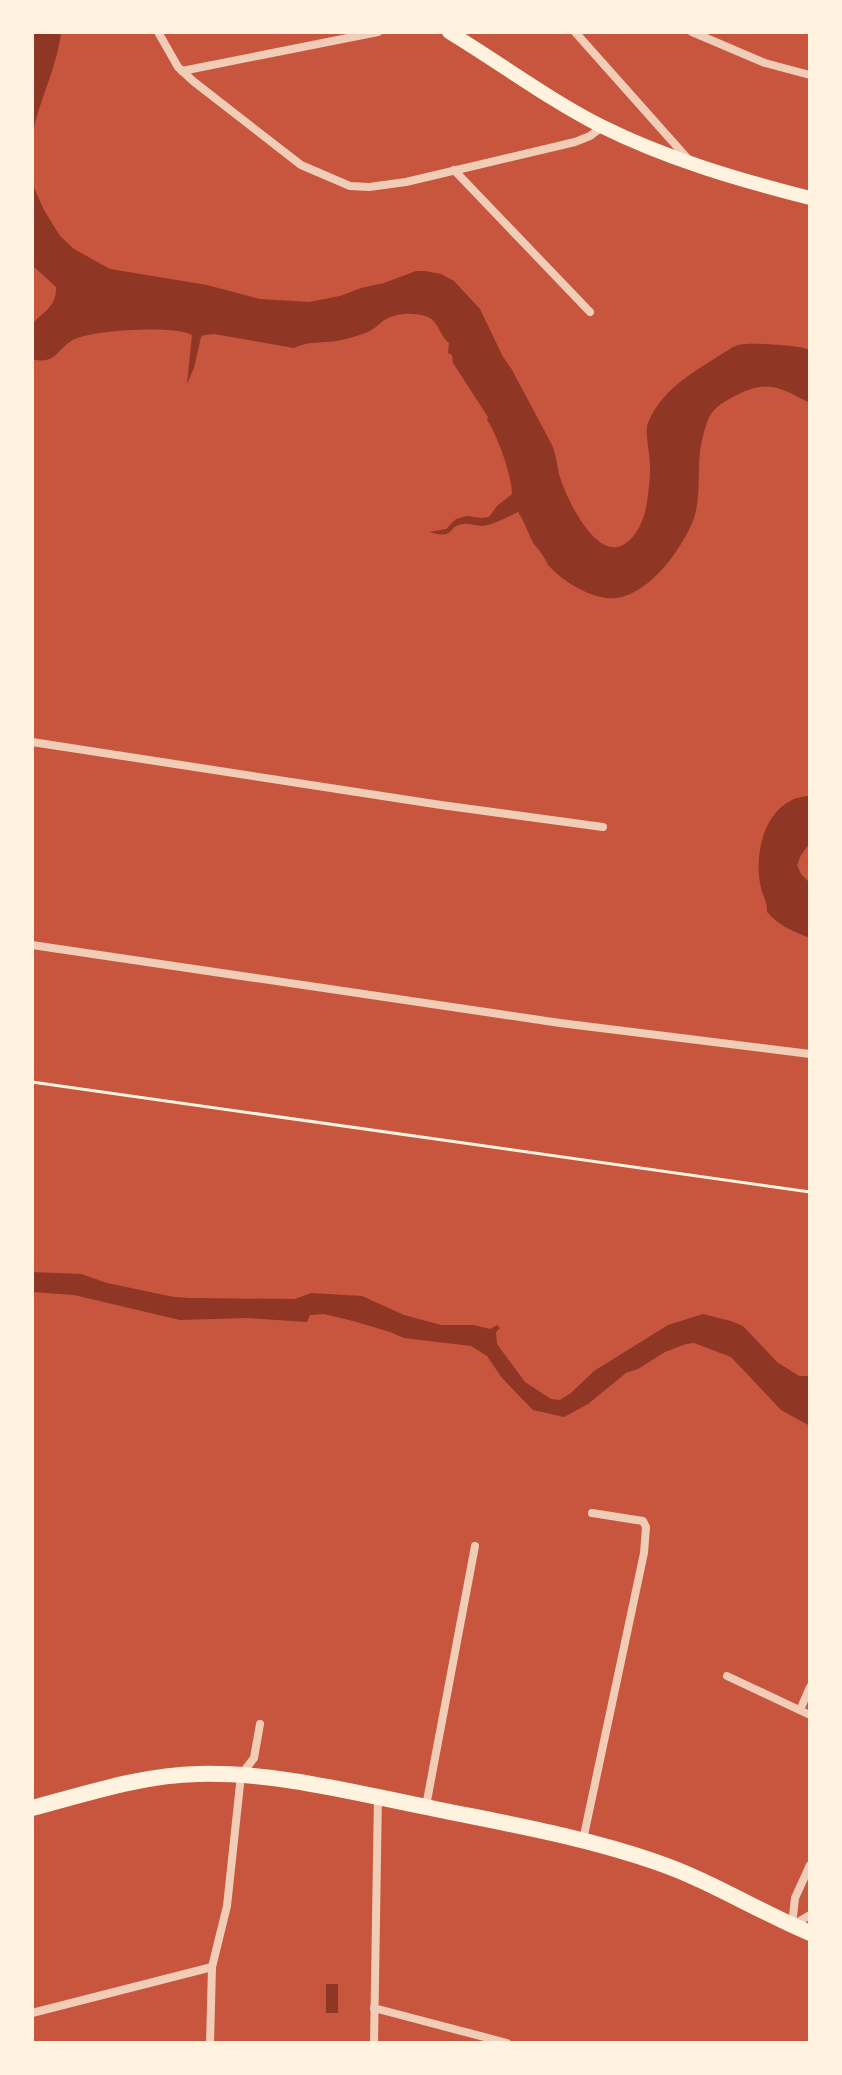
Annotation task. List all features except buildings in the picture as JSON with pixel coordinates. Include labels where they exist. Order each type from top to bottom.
[{"type":"main road","points":[[449,32],[602,127],[691,163],[810,198]]},
{"type":"main road","points":[[32,1808],[165,1777],[256,1775],[378,1796],[583,1841],[656,1862],[810,1933]]},
{"type":"street","points":[[158,32],[182,71],[301,165],[350,186],[406,182],[575,142],[602,127]]},
{"type":"street","points":[[182,71],[378,32]]},
{"type":"street","points":[[575,32],[691,163]]},
{"type":"street","points":[[692,32],[765,63],[810,75]]},
{"type":"street","points":[[454,170],[590,312]]},
{"type":"street","points":[[32,742],[603,827]]},
{"type":"street","points":[[32,945],[560,1023],[810,1054]]},
{"type":"street","points":[[583,1841],[631,1620],[646,1527],[643,1521],[592,1513]]},
{"type":"street","points":[[426,1807],[475,1546]]},
{"type":"street","points":[[727,1676],[810,1715]]},
{"type":"street","points":[[800,1710],[810,1687]]},
{"type":"street","points":[[210,2043],[212,1967],[227,1906],[241,1775],[254,1758],[260,1724]]},
{"type":"street","points":[[374,2043],[378,1796]]},
{"type":"street","points":[[792,1925],[795,1898],[810,1865]]},
{"type":"street","points":[[792,1925],[810,1915]]},
{"type":"street","points":[[32,2013],[212,1967]]},
{"type":"street","points":[[374,2008],[507,2043]]},
{"type":"path","points":[[32,1082],[810,1192]]},
{"type":"shaded area","points":[[32,32],[61,32],[32,138]]},
{"type":"shaded area","points":[[32,183],[60,236],[74,249],[110,269],[207,285],[260,299],[309,302],[340,296],[416,271],[441,274],[454,281],[480,309],[552,445],[562,484],[575,511],[594,537],[604,545],[615,547],[626,543],[639,528],[646,509],[649,482],[648,423],[668,393],[697,370],[738,345],[774,344],[805,348],[810,350],[810,403],[774,387],[758,387],[716,408],[709,417],[702,440],[696,509],[682,543],[664,568],[641,588],[616,598],[599,597],[573,585],[549,566],[518,512],[486,526],[463,524],[454,527],[448,534],[429,532],[446,529],[456,519],[467,516],[489,517],[512,494],[507,466],[488,417],[453,363],[452,355],[448,353],[449,343],[430,318],[398,315],[356,336],[294,348],[214,334],[204,335],[187,384],[192,335],[183,332],[153,329],[99,333],[69,342],[47,360],[32,359],[32,324],[52,304],[56,287],[32,265]]},
{"type":"shaded area","points":[[810,795],[810,843],[797,865],[810,883],[810,938],[781,925],[767,912],[759,860],[763,836],[774,815],[792,800]]},
{"type":"shaded area","points":[[32,1272],[81,1274],[107,1283],[174,1297],[295,1299],[311,1293],[362,1296],[404,1315],[441,1325],[474,1325],[490,1329],[497,1325],[500,1328],[496,1332],[497,1344],[525,1382],[551,1399],[560,1400],[594,1371],[668,1325],[703,1314],[743,1326],[777,1362],[799,1376],[810,1376],[810,1426],[781,1410],[731,1357],[694,1343],[665,1352],[626,1373],[588,1404],[564,1417],[533,1410],[502,1378],[487,1356],[471,1346],[404,1338],[324,1314],[310,1315],[307,1322],[247,1318],[180,1320],[74,1295],[32,1292]]},
{"type":"shaded area","points":[[326,1984],[338,1984],[338,2013],[326,2013]]}]
